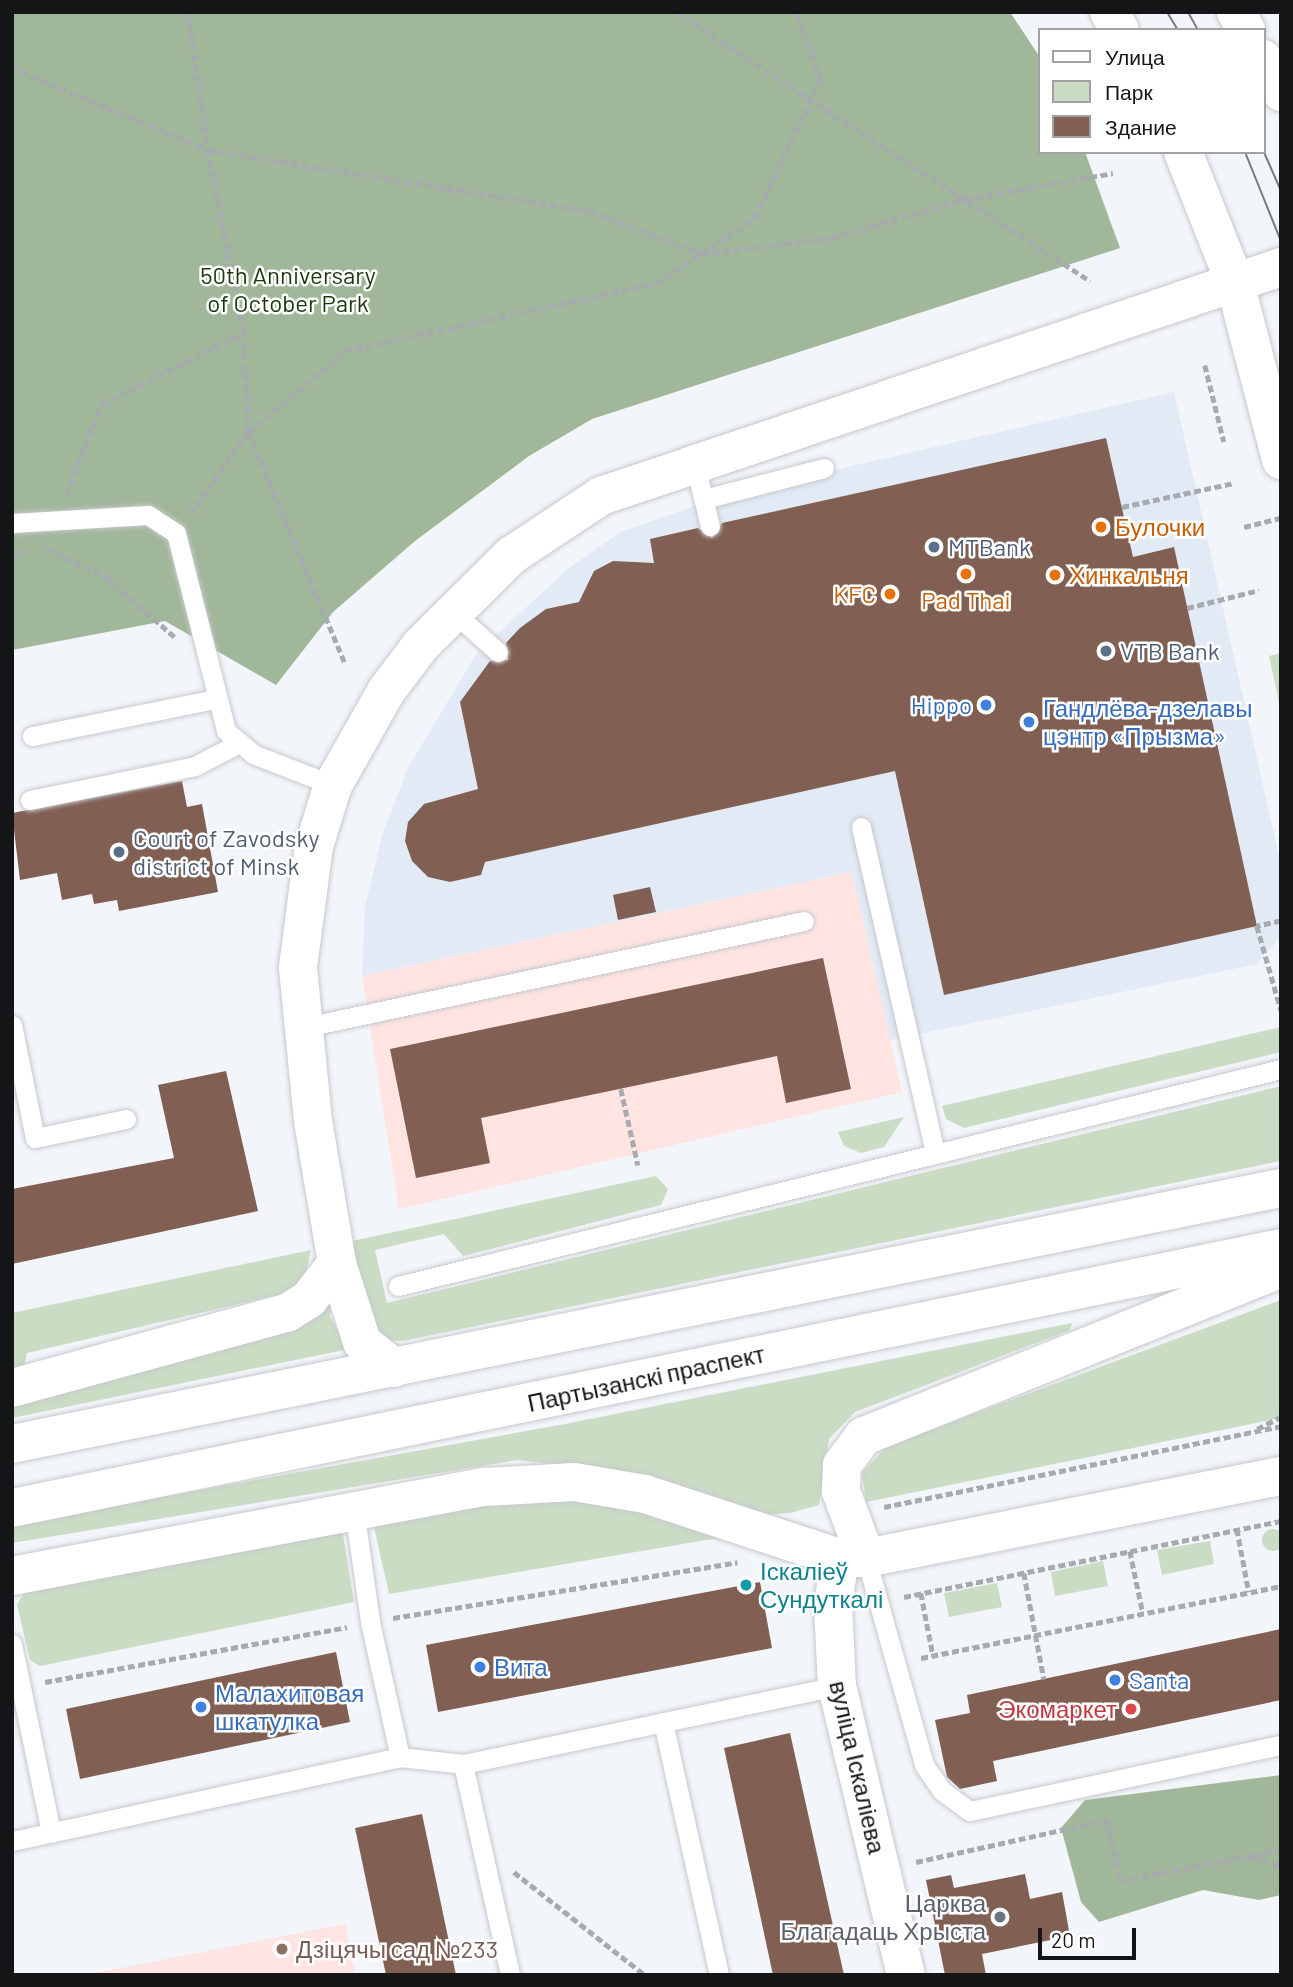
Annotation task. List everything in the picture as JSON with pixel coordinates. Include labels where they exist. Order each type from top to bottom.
[{"type":"main road","points":[[1109,12],[1119,28]]},
{"type":"main road","points":[[1236,12],[1245,28]]},
{"type":"main road","points":[[1265,63],[1281,92]]},
{"type":"main road","points":[[1184,154],[1235,283],[1281,460]]},
{"type":"main road","points":[[394,1368],[362,1342],[337,1263],[301,1028],[304,915],[313,846],[333,785],[387,690],[451,610],[569,515],[601,496],[694,461],[1281,267]]},
{"type":"main road","points":[[12,1444],[1281,1188]]},
{"type":"main road","name":"Партызанскі праспект","points":[[12,1508],[1281,1248]]},
{"type":"main road","points":[[12,1388],[287,1314],[309,1299],[337,1263]]},
{"type":"main road","points":[[853,1558],[841,1491],[842,1465],[864,1436],[1281,1268]]},
{"type":"main road","points":[[12,1576],[354,1509],[485,1487],[574,1482],[645,1494],[853,1558],[1281,1476]]},
{"type":"main road","name":"вуліца Іскаліева","points":[[853,1558],[833,1605],[837,1686],[906,1975]]},
{"type":"lane","points":[[694,461],[710,526]]},
{"type":"lane","points":[[704,499],[824,468]]},
{"type":"lane","points":[[12,523],[58,516],[148,515],[176,533],[215,699],[237,744],[333,785]]},
{"type":"lane","points":[[451,610],[498,652]]},
{"type":"lane","points":[[32,737],[215,699]]},
{"type":"lane","points":[[30,800],[195,766],[237,744]]},
{"type":"lane","points":[[861,827],[936,1154]]},
{"type":"lane","points":[[301,1028],[804,921]]},
{"type":"lane","points":[[12,1025],[36,1138],[126,1119]]},
{"type":"lane","points":[[398,1286],[1281,1069]]},
{"type":"lane","points":[[354,1509],[370,1622],[400,1757]]},
{"type":"lane","points":[[853,1558],[880,1602],[899,1663],[924,1765],[942,1791],[970,1811],[1281,1745]]},
{"type":"lane","points":[[12,1644],[51,1833]]},
{"type":"lane","points":[[12,1841],[400,1757],[463,1764],[837,1686]]},
{"type":"lane","points":[[663,1722],[719,1975]]},
{"type":"lane","points":[[463,1764],[484,1847],[510,1975]]},
{"type":"path","points":[[188,12],[208,150],[244,332],[248,432],[344,662]]},
{"type":"path","points":[[676,12],[811,97],[1090,281]]},
{"type":"path","points":[[176,533],[248,432],[345,351],[657,283],[755,218],[820,80],[796,12]]},
{"type":"path","points":[[12,68],[208,150],[590,211],[702,254],[831,238],[966,199],[1113,173]]},
{"type":"path","points":[[44,548],[101,405],[244,332]]},
{"type":"path","points":[[1205,365],[1224,442]]},
{"type":"path","points":[[1122,507],[1234,483]]},
{"type":"path","points":[[1244,527],[1281,518]]},
{"type":"path","points":[[12,554],[44,548],[106,577],[183,640]]},
{"type":"path","points":[[1187,608],[1259,590]]},
{"type":"path","points":[[1281,920],[1257,926],[1281,1010]]},
{"type":"path","points":[[621,1089],[638,1165]]},
{"type":"path","points":[[1250,1432],[1281,1417]]},
{"type":"path","points":[[869,1510],[1281,1426]]},
{"type":"path","points":[[880,1602],[1281,1521]]},
{"type":"path","points":[[1237,1529],[1249,1592]]},
{"type":"path","points":[[1130,1551],[1143,1613]]},
{"type":"path","points":[[1024,1573],[1044,1679]]},
{"type":"path","points":[[899,1663],[1281,1586]]},
{"type":"path","points":[[921,1594],[933,1655]]},
{"type":"path","points":[[916,1859],[1107,1820],[1121,1881],[1281,1850]]},
{"type":"path","points":[[484,1847],[645,1975]]},
{"type":"path","points":[[914,1847],[916,1872]]},
{"type":"path","points":[[1251,1855],[1281,1866]]},
{"type":"shaded area","name":"Гандлёва-дзелавы цэнтр «Прызма»","points":[[1174,392],[1281,865],[1281,936],[1257,964],[890,1040],[852,872],[362,976],[365,907],[383,832],[409,766],[477,653],[570,567],[621,532],[726,495]]},
{"type":"shaded area","points":[[852,872],[902,1092],[399,1209],[362,976]]},
{"type":"shaded area","name":"Дзіцячы сад №233","points":[[345,1924],[355,1975],[85,1975]]},
{"type":"green space","name":"50th Anniversary of October Park","points":[[12,12],[1010,12],[1038,54],[1038,154],[1086,154],[1120,248],[592,419],[529,456],[415,541],[333,612],[276,685],[165,621],[12,650]]},
{"type":"green space","points":[[1281,653],[1281,712],[1269,656]]},
{"type":"green space","points":[[1281,1027],[1281,1052],[964,1128],[946,1119],[942,1106]]},
{"type":"green space","points":[[1281,1086],[1281,1161],[403,1341],[376,1340],[347,1242],[656,1176],[668,1189],[661,1205],[463,1256],[444,1234],[375,1250],[387,1303]]},
{"type":"green space","points":[[904,1117],[884,1147],[861,1153],[844,1146],[838,1132]]},
{"type":"green space","points":[[311,1250],[304,1280],[290,1292],[27,1353],[24,1368],[12,1374],[12,1313]]},
{"type":"green space","points":[[331,1298],[330,1317],[349,1349],[12,1418],[12,1407],[285,1331]]},
{"type":"green space","points":[[1281,1300],[1281,1418],[866,1502],[862,1473],[887,1446]]},
{"type":"green space","points":[[1072,1323],[1070,1330],[855,1412],[829,1439],[819,1505],[790,1513],[761,1515],[621,1471],[517,1460],[12,1543],[12,1524],[565,1424]]},
{"type":"green space","points":[[577,1496],[645,1510],[718,1538],[389,1594],[372,1518]]},
{"type":"green space","points":[[341,1523],[354,1602],[40,1666],[30,1660],[17,1605],[25,1591]]},
{"type":"green space","points":[[1273,1529],[1281,1532],[1284,1540],[1281,1548],[1273,1551],[1265,1548],[1262,1540],[1265,1532]]},
{"type":"green space","points":[[1210,1541],[1214,1564],[1162,1575],[1157,1550]]},
{"type":"green space","points":[[1103,1561],[1108,1586],[1055,1596],[1051,1572]]},
{"type":"green space","points":[[997,1583],[1002,1607],[949,1617],[944,1593]]},
{"type":"green space","points":[[1281,1775],[1281,1895],[1259,1900],[1203,1890],[1099,1922],[1081,1902],[1061,1828],[1085,1800]]},
{"type":"building","name":"Гандлёва-дзелавы цэнтр «Прызма»","points":[[1106,438],[1133,557],[1174,547],[1257,926],[944,995],[895,771],[485,862],[481,875],[450,882],[428,877],[412,861],[405,841],[408,822],[424,804],[478,789],[460,702],[490,661],[508,660],[506,643],[520,628],[546,609],[579,602],[594,571],[613,561],[654,563],[650,539],[698,528],[712,538],[722,523]]},
{"type":"building","points":[[182,781],[187,807],[202,804],[218,892],[119,911],[117,900],[94,904],[92,894],[62,900],[57,873],[20,880],[12,813]]},
{"type":"building","points":[[650,887],[656,912],[618,920],[613,895]]},
{"type":"building","points":[[823,958],[851,1089],[786,1103],[777,1056],[481,1118],[490,1163],[416,1178],[390,1049]]},
{"type":"building","points":[[226,1071],[258,1211],[12,1264],[12,1189],[174,1158],[158,1085]]},
{"type":"building","points":[[760,1582],[772,1648],[438,1712],[426,1645]]},
{"type":"building","points":[[1281,1629],[1281,1700],[993,1761],[997,1781],[960,1789],[947,1777],[935,1720],[970,1713],[967,1695]]},
{"type":"building","points":[[336,1652],[350,1722],[80,1779],[66,1709]]},
{"type":"building","points":[[790,1733],[844,1975],[773,1975],[724,1748]]},
{"type":"building","points":[[422,1814],[456,1975],[386,1975],[355,1828]]},
{"type":"building","name":"Царква Благадаць Хрыста","points":[[1025,1874],[1030,1899],[1062,1892],[1070,1936],[982,1954],[986,1975],[945,1975],[926,1880],[951,1875],[954,1888]]},
{"type":"tram line","points":[[1167,12],[1177,28]]},
{"type":"tram line","points":[[1188,12],[1197,28]]},
{"type":"tram line","points":[[1246,154],[1281,241]]},
{"type":"tram line","points":[[1265,154],[1281,191]]},
{"type":"place","name":"Булочки","points":[[1101,527]]},
{"type":"place","name":"MTBank","points":[[934,547]]},
{"type":"place","name":"Pad Thai","points":[[966,574]]},
{"type":"place","name":"Хинкальня","points":[[1055,575]]},
{"type":"place","name":"KFC","points":[[890,594]]},
{"type":"place","name":"VTB Bank","points":[[1106,651]]},
{"type":"place","name":"Hippo","points":[[986,705]]},
{"type":"place","name":"Гандлёва-дзелавы цэнтр «Прызма»","points":[[1029,722]]},
{"type":"place","name":"Court of Zavodsky district of Minsk","points":[[119,852]]},
{"type":"place","name":"Іскаліеў Сундуткалі","points":[[746,1585]]},
{"type":"place","name":"Вита","points":[[480,1667]]},
{"type":"place","name":"Santa","points":[[1115,1680]]},
{"type":"place","name":"Малахитовая шкатулка","points":[[201,1707]]},
{"type":"place","name":"Экомаркет","points":[[1131,1709]]},
{"type":"place","name":"Царква Благадаць Хрыста","points":[[1000,1917]]},
{"type":"place","name":"Дзіцячы сад №233","points":[[282,1949]]}]
